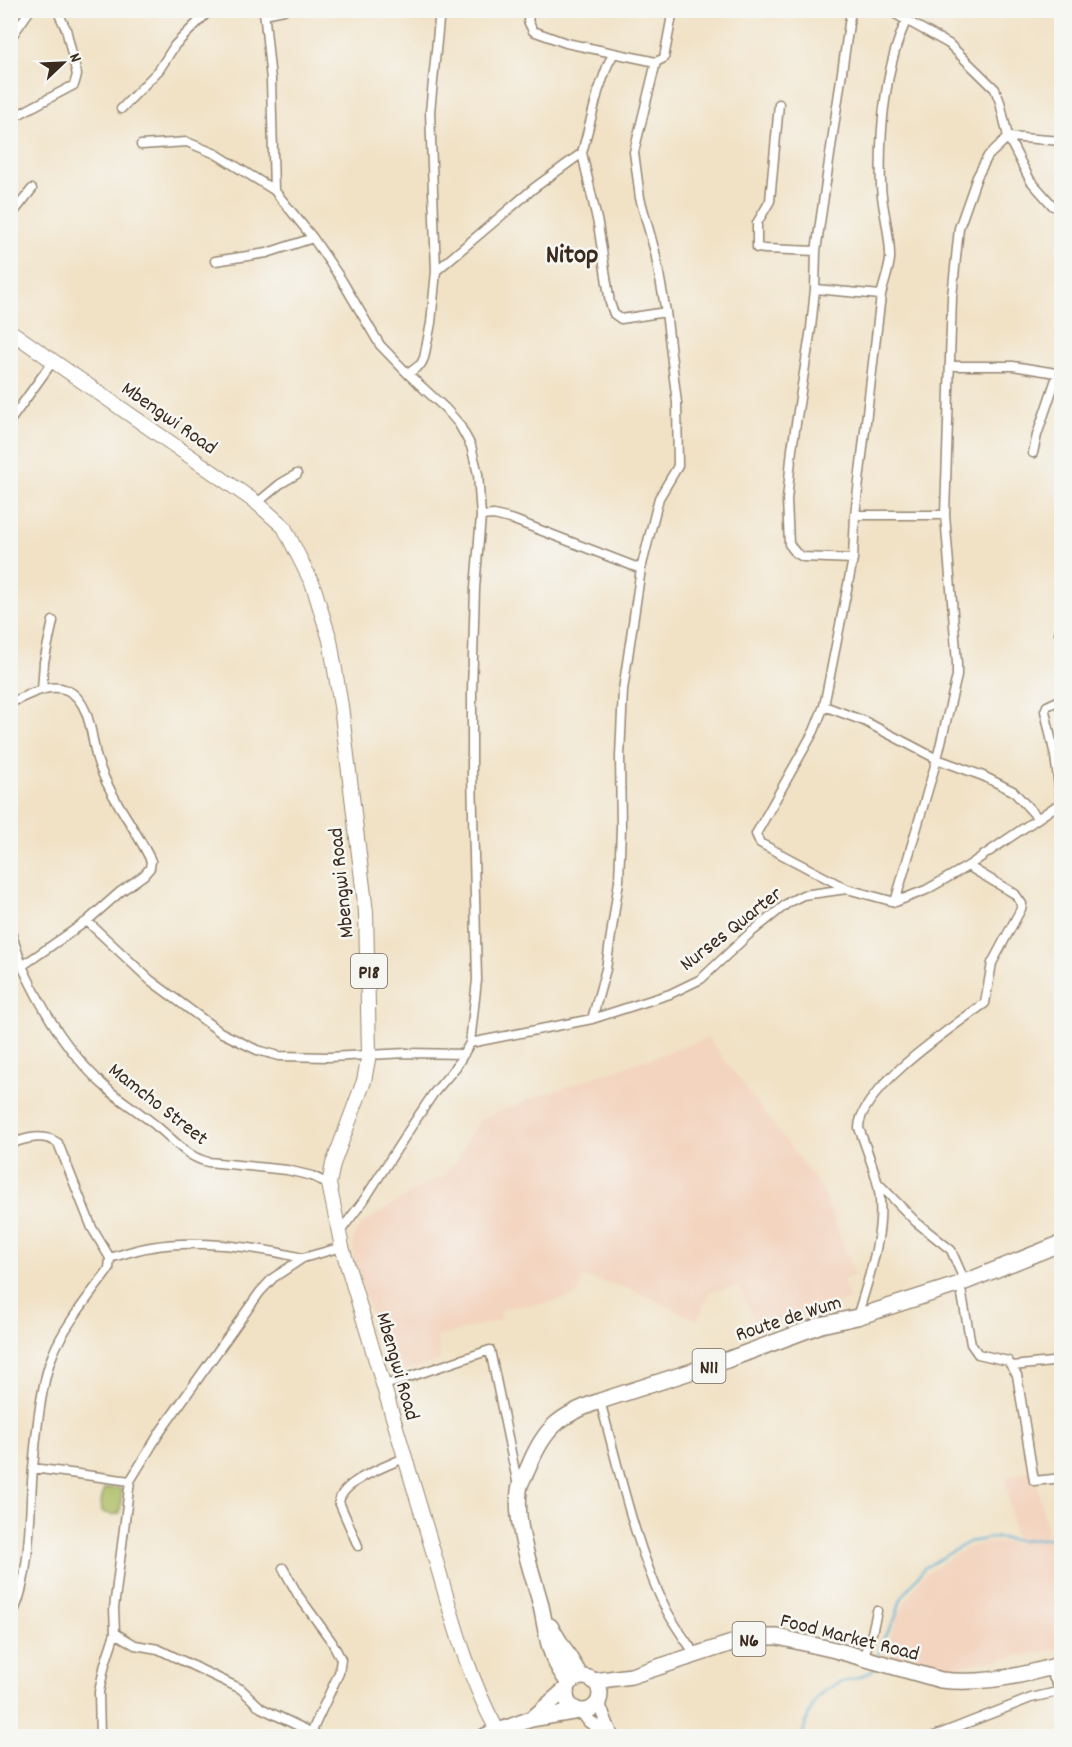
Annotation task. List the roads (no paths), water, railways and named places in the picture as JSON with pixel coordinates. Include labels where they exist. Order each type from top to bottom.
[{"type":"highway","name":"Route de Wum","points":[[578,1682],[545,1618],[524,1542],[518,1505],[519,1489],[546,1432],[559,1421],[587,1405],[728,1360],[821,1325],[857,1317],[963,1283],[1062,1243]]},
{"type":"highway","name":"Food Market Road","points":[[599,1702],[610,1688],[631,1676],[695,1654],[756,1637],[778,1637],[941,1680],[957,1682],[1004,1677],[1055,1666]]},
{"type":"highway","name":"Food Market Road","points":[[578,1682],[631,1676]]},
{"type":"highway","name":"N6","points":[[531,1719],[578,1682]]},
{"type":"highway","points":[[580,1711],[569,1704],[566,1692],[578,1682],[600,1690],[599,1702]]},
{"type":"highway","name":"N6","points":[[491,1733],[531,1719],[591,1709],[599,1702]]},
{"type":"main road","name":"Mbengwi Road","points":[[10,331],[257,504],[284,527],[313,585],[330,640],[341,706],[366,912],[369,1054],[364,1081],[333,1164],[329,1184],[340,1240],[382,1386],[452,1622],[491,1733]]},
{"type":"main road","points":[[599,1702],[611,1737]]},
{"type":"main road","points":[[580,1711],[589,1721],[611,1737]]},
{"type":"street","points":[[10,39],[30,10]]},
{"type":"street","points":[[10,119],[70,87],[77,80],[66,29],[57,10]]},
{"type":"street","points":[[120,109],[159,70],[175,45],[210,10]]},
{"type":"street","points":[[274,190],[272,101],[264,12],[284,10]]},
{"type":"street","points":[[408,374],[421,364],[424,358],[431,323],[436,271],[430,112],[440,10]]},
{"type":"street","points":[[530,10],[528,21],[533,31],[566,43],[656,62],[664,58],[673,10]]},
{"type":"street","points":[[851,10],[816,251],[815,289],[787,500],[789,544],[796,553],[803,556],[853,559]]},
{"type":"street","points":[[888,10],[949,44],[995,88],[1008,137],[1030,180],[1053,206]]},
{"type":"street","points":[[848,889],[760,843],[756,834],[814,731],[824,706],[853,559],[855,515],[881,295],[890,259],[881,187],[884,109],[895,50],[905,21],[912,10]]},
{"type":"street","points":[[614,53],[598,92],[582,153],[598,224],[610,303],[615,314],[621,319],[628,320],[666,312]]},
{"type":"street","points":[[592,1019],[608,961],[619,881],[623,690],[641,569],[659,498],[678,466],[677,403],[666,312],[640,198],[634,152],[656,62]]},
{"type":"street","points":[[779,104],[770,201],[757,222],[756,242],[758,248],[816,251]]},
{"type":"street","points":[[895,902],[937,759],[957,676],[945,515],[952,297],[959,228],[988,156],[1008,137],[1062,141]]},
{"type":"street","points":[[100,1737],[99,1692],[115,1633],[114,1608],[130,1481],[160,1432],[260,1292],[273,1278],[303,1258],[340,1240],[433,1094],[470,1043],[477,980],[472,704],[475,588],[481,516],[478,474],[471,446],[459,424],[445,408],[380,345],[341,279],[313,238],[274,190],[216,154],[187,142],[141,144]]},
{"type":"street","points":[[436,271],[534,188],[582,153]]},
{"type":"street","points":[[10,217],[32,189]]},
{"type":"street","points":[[214,261],[267,253],[313,238]]},
{"type":"street","points":[[815,289],[881,295]]},
{"type":"street","points":[[10,421],[53,361]]},
{"type":"street","points":[[950,366],[1013,366],[1060,373],[1033,453]]},
{"type":"street","points":[[257,504],[280,484],[297,474]]},
{"type":"street","points":[[855,515],[945,515]]},
{"type":"street","points":[[481,516],[514,520],[641,569]]},
{"type":"street","points":[[42,690],[44,662],[53,621]]},
{"type":"street","points":[[1062,627],[1059,633],[1062,637]]},
{"type":"street","points":[[10,703],[42,690],[55,688],[66,690],[80,701],[108,788],[151,861],[150,868],[144,874],[87,921],[22,966]]},
{"type":"street","points":[[895,902],[926,890],[968,866],[1061,802],[1055,756],[1045,711],[1047,706],[1062,699]]},
{"type":"street","points":[[824,706],[864,722],[937,759],[983,776],[1013,791],[1038,818]]},
{"type":"street","points":[[857,1317],[873,1265],[880,1215],[877,1182],[859,1122],[866,1108],[893,1073],[985,1003],[992,963],[1021,909],[1022,904],[1015,894],[968,866]]},
{"type":"street","name":"Nurses Quarter","points":[[470,1043],[592,1019],[670,994],[701,979],[748,935],[789,902],[803,895],[848,889],[895,902]]},
{"type":"street","points":[[87,921],[150,981],[167,994],[220,1032],[257,1050],[279,1056],[329,1057],[369,1054],[464,1054]]},
{"type":"street","name":"Mamcho Street","points":[[10,929],[22,966],[47,1017],[68,1047],[112,1092],[161,1129],[186,1153],[197,1160],[208,1162],[305,1174],[329,1184]]},
{"type":"street","points":[[10,1144],[39,1137],[51,1138],[58,1143],[92,1228],[110,1257],[108,1269],[62,1336],[52,1355],[42,1401],[33,1468],[27,1551],[19,1596],[10,1619]]},
{"type":"street","points":[[877,1182],[916,1222],[951,1250],[963,1283],[970,1344],[978,1354],[1003,1359],[1012,1366],[1017,1375],[1034,1481],[1062,1478]]},
{"type":"street","points":[[110,1257],[151,1247],[177,1245],[234,1246],[303,1258]]},
{"type":"street","points":[[382,1386],[490,1350],[519,1489]]},
{"type":"street","points":[[1012,1366],[1062,1361]]},
{"type":"street","points":[[600,1401],[638,1540],[651,1575],[664,1606],[695,1654]]},
{"type":"street","points":[[358,1546],[339,1502],[340,1496],[354,1481],[404,1458]]},
{"type":"street","points":[[33,1468],[130,1481]]},
{"type":"street","points":[[115,1633],[135,1645],[158,1649],[241,1689],[261,1707],[315,1735],[339,1673],[341,1659],[333,1642],[298,1595],[283,1568]]},
{"type":"street","points":[[873,1661],[872,1633],[877,1611]]},
{"type":"street","points":[[934,1737],[945,1735],[1031,1698],[1061,1692],[1055,1666]]},
{"type":"waterway","points":[[878,1657],[882,1641],[895,1619],[901,1599],[924,1568],[969,1542],[995,1537],[1020,1541],[1062,1537]]},
{"type":"waterway","points":[[802,1736],[812,1707],[825,1690],[860,1677],[875,1668]]},
{"type":"district","name":"Nitop","points":[[572,253]]}]
